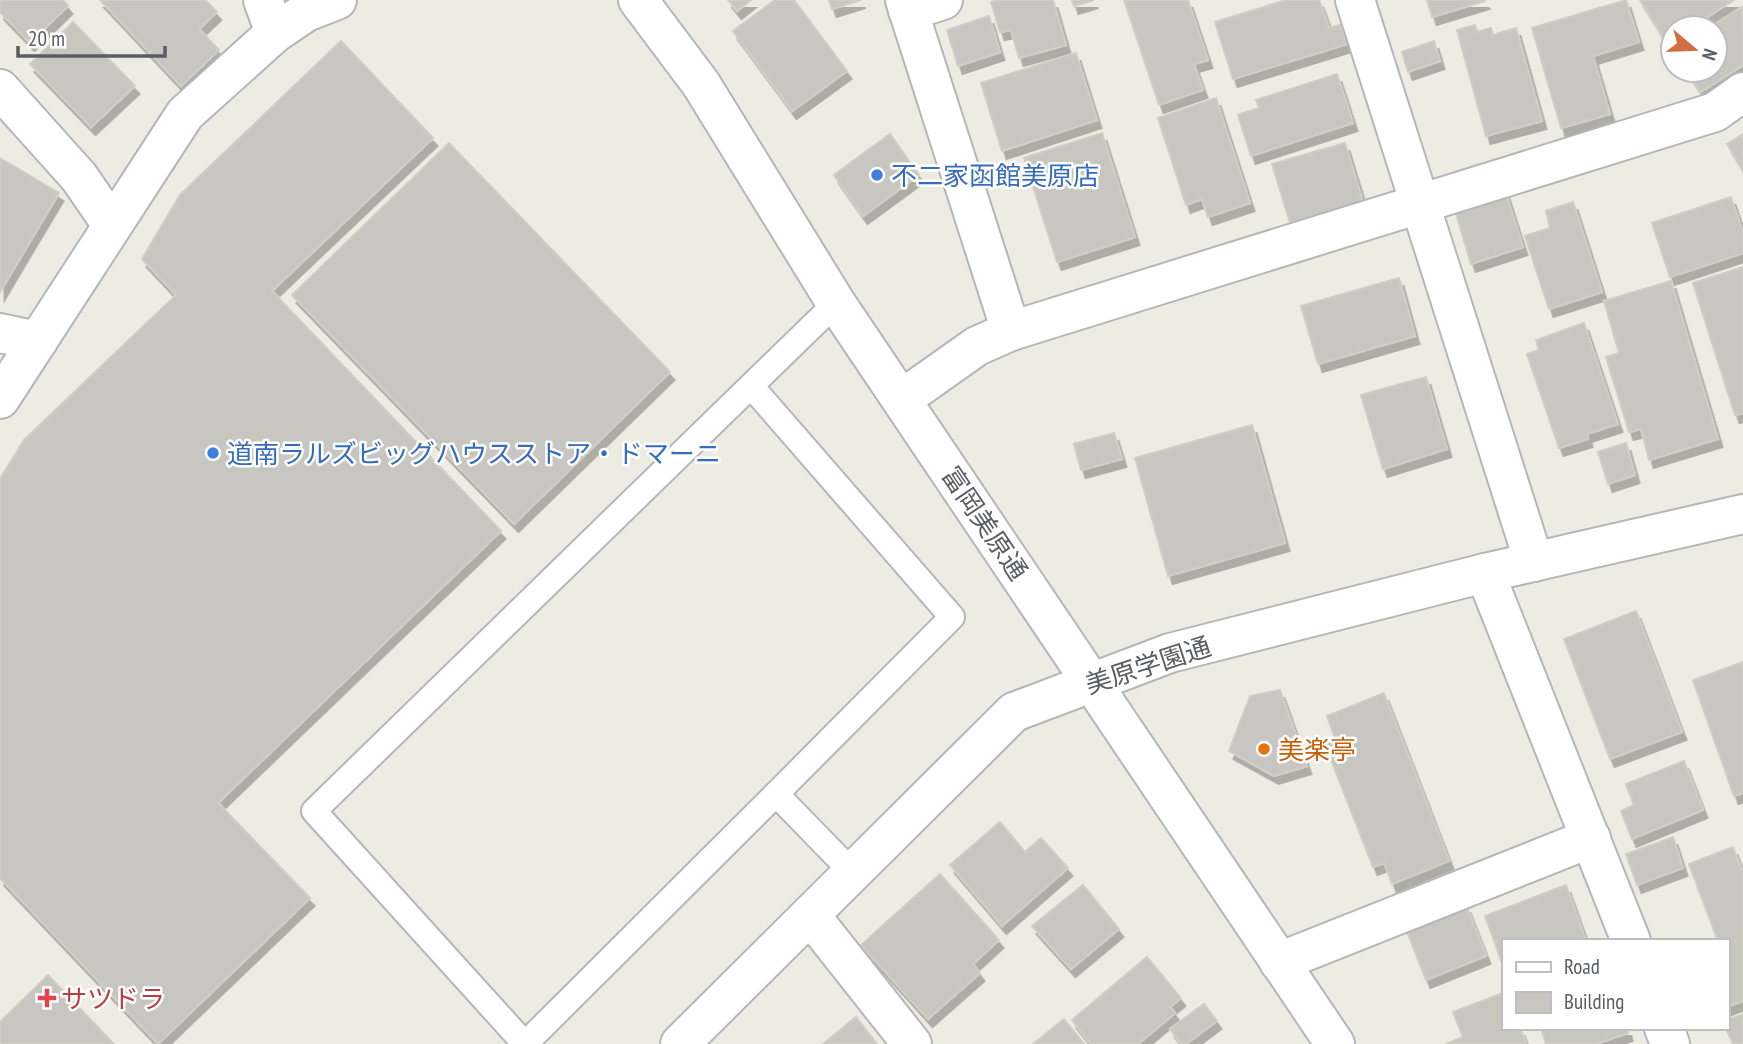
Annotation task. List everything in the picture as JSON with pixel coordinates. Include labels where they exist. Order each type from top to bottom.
[{"type":"street","points":[[0,399],[185,114],[269,17],[306,12],[337,0]]},
{"type":"street","name":"富岡美原通","points":[[638,0],[701,84],[836,303],[1094,682],[1335,1044]]},
{"type":"street","points":[[1355,0],[1534,562]]},
{"type":"street","points":[[919,4],[1011,331]]},
{"type":"street","points":[[0,89],[79,177],[112,225]]},
{"type":"street","points":[[902,399],[977,346],[1011,331],[1715,112],[1743,92]]},
{"type":"street","points":[[0,333],[38,341]]},
{"type":"street","name":"美原学園通","points":[[680,1044],[1014,712],[1170,653],[1485,573],[1743,514]]},
{"type":"street","points":[[1485,573],[1630,939]]},
{"type":"street","points":[[1279,962],[1591,838]]},
{"type":"street","points":[[810,915],[912,1044]]},
{"type":"lane","points":[[751,386],[952,617],[525,1044],[314,811],[836,303]]},
{"type":"lane","points":[[776,794],[853,873]]},
{"type":"building","points":[[0,0],[63,0],[68,6],[30,43],[0,12]]},
{"type":"building","points":[[100,0],[205,0],[217,12],[199,29],[219,50],[181,86]]},
{"type":"building","points":[[728,0],[751,0],[737,11]]},
{"type":"building","points":[[775,0],[794,0],[847,71],[792,111],[733,31]]},
{"type":"building","points":[[829,0],[861,0],[832,9]]},
{"type":"building","points":[[1053,0],[1066,45],[1019,58],[1011,30],[1000,32],[991,2]]},
{"type":"building","points":[[1072,0],[1094,0],[1074,6]]},
{"type":"building","points":[[1124,0],[1188,0],[1208,60],[1194,64],[1203,90],[1159,105]]},
{"type":"building","points":[[1286,0],[1319,0],[1329,28],[1340,25],[1347,44],[1233,79],[1215,22]]},
{"type":"building","points":[[1427,0],[1484,0],[1485,1],[1432,17]]},
{"type":"building","points":[[1626,0],[1639,42],[1593,56],[1610,114],[1561,128],[1532,28]]},
{"type":"building","points":[[1640,0],[1734,0],[1712,14],[1659,14],[1659,30]]},
{"type":"building","points":[[1742,7],[1743,65],[1729,74],[1729,15]]},
{"type":"building","points":[[989,16],[1000,52],[958,66],[947,30]]},
{"type":"building","points":[[73,22],[135,86],[91,127],[30,64]]},
{"type":"building","points":[[1475,25],[1477,32],[1491,28],[1493,35],[1516,28],[1542,121],[1486,136],[1457,30]]},
{"type":"building","points":[[341,41],[433,138],[272,291],[501,531],[218,803],[310,898],[158,1044],[0,878],[0,479],[24,440],[176,295],[142,259],[180,195]]},
{"type":"building","points":[[1434,41],[1440,61],[1408,72],[1402,52]]},
{"type":"building","points":[[1076,53],[1097,120],[1002,151],[981,83]]},
{"type":"building","points":[[1337,74],[1353,123],[1251,156],[1238,115],[1259,108],[1256,100]]},
{"type":"building","points":[[1696,84],[1713,84],[1701,92]]},
{"type":"building","points":[[1216,98],[1250,203],[1208,217],[1202,199],[1186,205],[1158,118]]},
{"type":"building","points":[[1102,133],[1135,237],[1057,262],[1024,158]]},
{"type":"building","name":"不二家函館美原店","points":[[890,134],[919,175],[863,216],[834,175]]},
{"type":"building","points":[[1743,134],[1743,170],[1727,144]]},
{"type":"building","points":[[449,143],[670,372],[514,524],[292,295]]},
{"type":"building","points":[[1345,143],[1363,202],[1290,223],[1272,164]]},
{"type":"building","points":[[0,158],[59,193],[0,292]]},
{"type":"building","points":[[1505,191],[1523,247],[1471,264],[1454,207]]},
{"type":"building","points":[[1731,197],[1743,233],[1743,253],[1670,277],[1652,223]]},
{"type":"building","points":[[1573,202],[1602,292],[1549,309],[1525,236],[1550,228],[1546,211]]},
{"type":"building","points":[[1743,267],[1743,413],[1735,415],[1693,283]]},
{"type":"building","points":[[1399,278],[1415,336],[1318,364],[1301,306]]},
{"type":"building","points":[[1671,281],[1718,439],[1649,460],[1641,429],[1629,432],[1606,357],[1619,353],[1604,301]]},
{"type":"building","points":[[1584,323],[1618,424],[1587,434],[1588,439],[1559,448],[1527,354],[1539,350],[1536,340]]},
{"type":"building","points":[[1426,377],[1447,449],[1383,469],[1361,395]]},
{"type":"building","points":[[1252,425],[1285,543],[1168,576],[1135,458]]},
{"type":"building","points":[[1114,433],[1122,459],[1081,470],[1074,444]]},
{"type":"building","points":[[1626,443],[1635,475],[1608,484],[1598,452]]},
{"type":"building","points":[[1636,611],[1682,732],[1610,759],[1564,639]]},
{"type":"building","points":[[1743,662],[1743,793],[1734,796],[1693,680]]},
{"type":"building","points":[[1280,690],[1307,766],[1274,776],[1229,751],[1250,696]]},
{"type":"building","points":[[1384,693],[1449,861],[1392,884],[1384,863],[1373,867],[1324,742],[1335,738],[1327,716]]},
{"type":"building","points":[[1684,761],[1703,810],[1632,839],[1621,811],[1634,805],[1626,784]]},
{"type":"building","points":[[1000,822],[1025,852],[1041,838],[1068,868],[1002,926],[950,865]]},
{"type":"building","points":[[1673,837],[1683,868],[1637,885],[1626,854]]},
{"type":"building","points":[[1733,847],[1743,874],[1743,1001],[1729,1006],[1729,939],[1717,939],[1689,864]]},
{"type":"building","points":[[940,874],[999,940],[973,964],[980,973],[928,1019],[861,945]]},
{"type":"building","points":[[1083,885],[1119,929],[1071,969],[1032,926]]},
{"type":"building","points":[[1566,885],[1585,939],[1502,939],[1502,963],[1485,916]]},
{"type":"building","points":[[1466,905],[1486,956],[1426,980],[1406,929]]},
{"type":"building","points":[[1147,957],[1181,998],[1170,1007],[1175,1013],[1138,1044],[1091,1044],[1072,1020]]},
{"type":"building","name":"サツドラ","points":[[48,975],[114,1044],[0,1044],[0,1022]]},
{"type":"building","points":[[1502,993],[1502,1030],[1521,1030],[1526,1044],[1446,1044],[1463,1037],[1453,1012]]},
{"type":"building","points":[[1204,1004],[1217,1021],[1186,1044],[1181,1044],[1170,1029]]},
{"type":"building","points":[[1743,1014],[1743,1044],[1733,1044],[1727,1030],[1729,1019]]},
{"type":"building","points":[[856,1017],[877,1044],[823,1044]]},
{"type":"building","points":[[1064,1019],[1084,1044],[1033,1044]]},
{"type":"building","points":[[1542,1030],[1627,1030],[1628,1033],[1596,1044],[1546,1044]]},
{"type":"place","name":"不二家函館美原店","points":[[877,175]]},
{"type":"place","name":"道南ラルズビッグハウスストア・ドマーニ","points":[[213,453]]},
{"type":"place","name":"美楽亭","points":[[1264,749]]},
{"type":"place","name":"サツドラ","points":[[47,998]]}]
